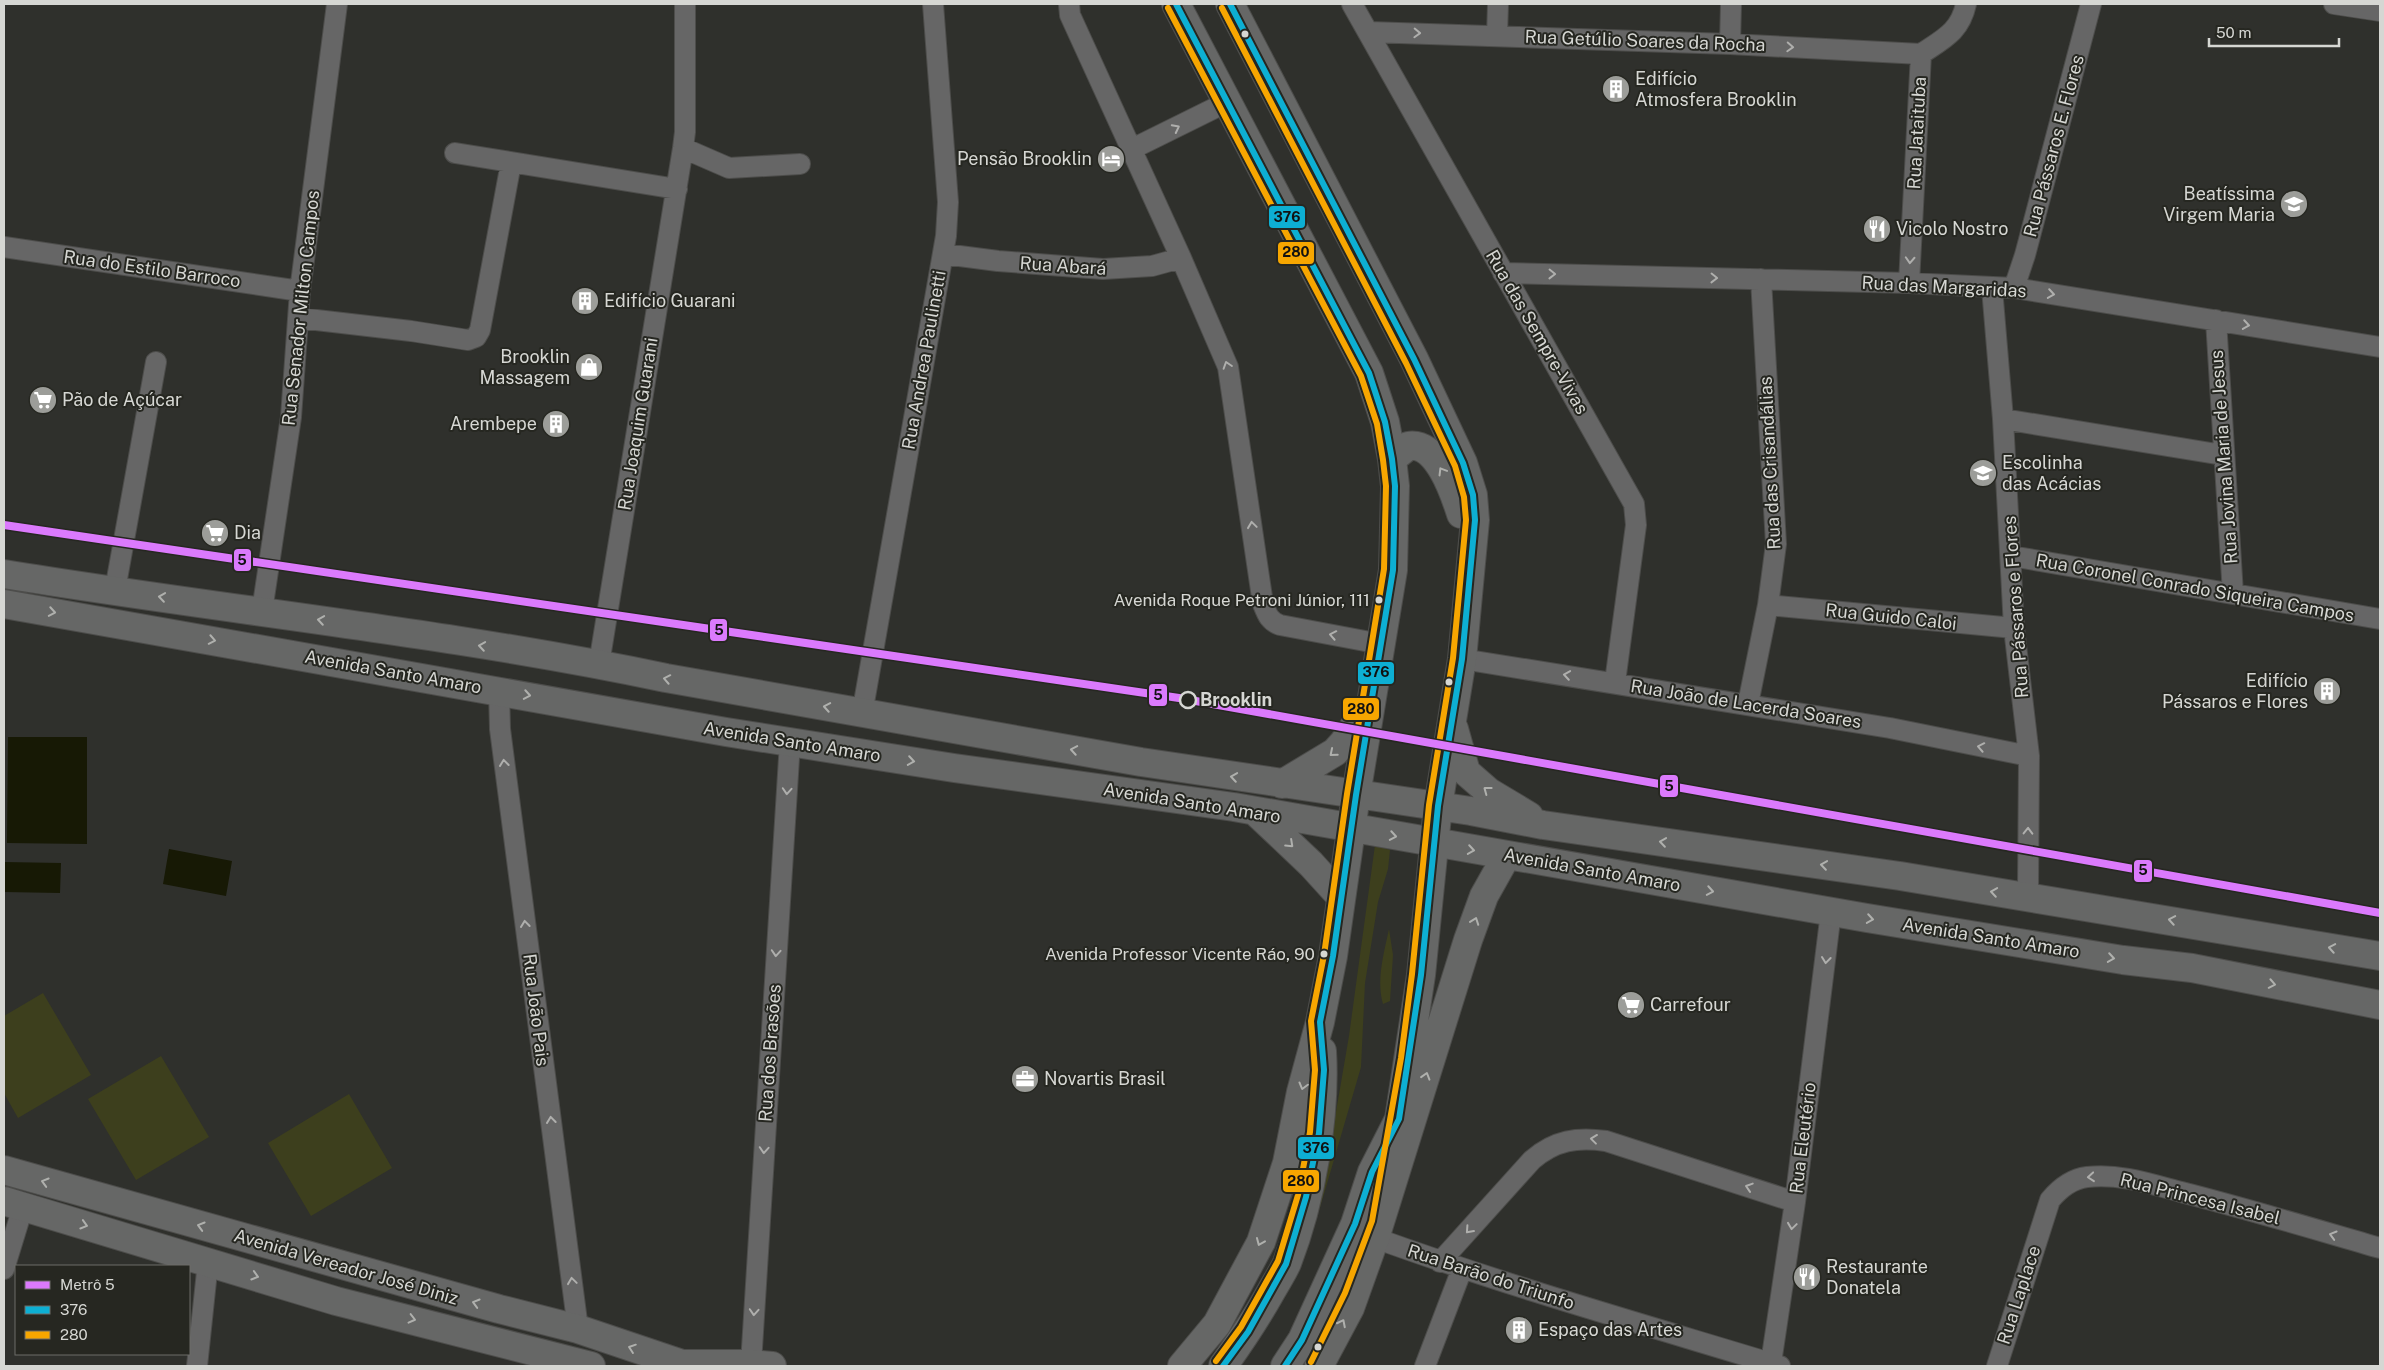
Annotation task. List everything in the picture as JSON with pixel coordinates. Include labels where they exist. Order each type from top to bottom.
[{"type":"main road","points":[[1176,4],[1229,101],[1369,373],[1383,415],[1395,486],[1393,570],[1382,644],[1371,700],[1320,1022],[1301,1092],[1287,1163],[1261,1242],[1217,1324],[1182,1366]]},
{"type":"main road","points":[[1230,4],[1414,359],[1463,463],[1473,495],[1475,520],[1462,658],[1438,806],[1410,1059],[1378,1230]]},
{"type":"main road","points":[[1392,460],[1400,451],[1415,445],[1422,447],[1433,456],[1451,486],[1472,548]]},
{"type":"main road","name":"Avenida Santo Amaro","points":[[4,574],[262,611],[599,664],[862,714],[1282,784],[1900,876],[2380,956]]},
{"type":"main road","name":"Avenida Santo Amaro","points":[[4,604],[790,742],[1255,811],[1434,844],[1831,912],[2104,957],[2192,968],[2380,1005]]},
{"type":"main road","points":[[1282,784],[1335,752],[1353,730],[1371,700]]},
{"type":"main road","points":[[1451,718],[1466,772],[1490,792],[1543,824]]},
{"type":"main road","points":[[1255,811],[1311,864],[1341,897]]},
{"type":"main road","points":[[1319,1366],[1350,1308],[1378,1230],[1456,976],[1484,896],[1507,855]]},
{"type":"main road","points":[[1410,1059],[1456,976]]},
{"type":"main road","points":[[1223,1366],[1248,1332],[1286,1264],[1306,1197],[1319,1133],[1324,1070],[1320,1022]]},
{"type":"main road","points":[[1285,1366],[1302,1340],[1355,1224],[1372,1172],[1399,1119]]},
{"type":"main road","name":"Avenida Vereador José Diniz","points":[[4,1170],[499,1310],[578,1329],[683,1365],[762,1365]]},
{"type":"main road","name":"Avenida Vereador José Diniz","points":[[13,1204],[336,1300],[591,1366]]},
{"type":"street","name":"Rua Senador Milton Campos","points":[[262,611],[291,417],[300,291],[337,4]]},
{"type":"street","name":"Rua Joaquim Guarani","points":[[599,664],[683,148],[685,132],[685,4]]},
{"type":"street","name":"Rua Andrea Paulinetti","points":[[862,714],[944,254],[948,202],[933,4]]},
{"type":"street","points":[[1069,4],[1070,15],[1223,353],[1232,383],[1263,604],[1267,615],[1273,622],[1280,625],[1382,644]]},
{"type":"street","name":"Rua das Sempre-Vivas","points":[[1352,4],[1634,504],[1636,525],[1615,682]]},
{"type":"street","points":[[1497,36],[1498,4]]},
{"type":"street","points":[[1730,44],[1731,4]]},
{"type":"street","name":"Rua Jataituba","points":[[1909,283],[1921,54],[1954,31],[1960,24],[1966,4]]},
{"type":"street","name":"Rua Pássaros E. Flores","points":[[2014,288],[2025,255],[2091,4]]},
{"type":"street","points":[[2334,4],[2380,10]]},
{"type":"street","name":"Rua Getúlio Soares da Rocha","points":[[1368,32],[1730,44],[1921,54]]},
{"type":"street","points":[[1132,150],[1229,101]]},
{"type":"street","points":[[683,148],[729,168],[800,164]]},
{"type":"street","points":[[455,153],[677,189]]},
{"type":"street","points":[[298,318],[411,331],[468,340],[476,337],[481,324],[511,163]]},
{"type":"street","name":"Rua do Estilo Barroco","points":[[4,247],[300,291]]},
{"type":"street","name":"Rua Abará","points":[[944,254],[998,261],[1103,269],[1152,266],[1181,258]]},
{"type":"street","name":"Rua das Margaridas","points":[[1503,273],[1909,283],[2014,288],[2380,347]]},
{"type":"street","name":"Rua das Crisandálias","points":[[1748,704],[1768,605],[1776,544],[1761,279]]},
{"type":"street","name":"Rua Pássaros e Flores","points":[[1992,288],[2003,419],[2014,628],[2029,756],[2028,897]]},
{"type":"street","name":"Rua Jovina Maria de Jesus","points":[[2216,320],[2233,594]]},
{"type":"street","points":[[115,590],[156,362]]},
{"type":"street","points":[[2003,419],[2223,455]]},
{"type":"street","name":"Rua Coronel Conrado Siqueira Campos","points":[[2011,556],[2380,619]]},
{"type":"street","name":"Rua Guido Caloi","points":[[1768,605],[2014,628]]},
{"type":"street","name":"Rua João de Lacerda Soares","points":[[1462,658],[1890,728],[2029,756]]},
{"type":"street","name":"Rua João Pais","points":[[499,690],[500,729],[578,1329]]},
{"type":"street","name":"Rua dos Brasões","points":[[762,1365],[790,742]]},
{"type":"street","name":"Rua Eleutério","points":[[1776,1365],[1831,912]]},
{"type":"street","points":[[1440,1262],[1532,1160],[1543,1150],[1568,1140],[1585,1138],[1606,1140],[1795,1202]]},
{"type":"street","name":"Rua Princesa Isabel","points":[[2042,1224],[2050,1200],[2059,1190],[2073,1180],[2088,1177],[2124,1177],[2210,1199],[2380,1248]]},
{"type":"street","points":[[4,1269],[13,1204]]},
{"type":"street","name":"Rua Laplace","points":[[1997,1366],[2042,1224]]},
{"type":"street","name":"Rua Barão do Triunfo","points":[[1378,1230],[1440,1262],[1776,1365]]},
{"type":"street","points":[[197,1366],[208,1262]]},
{"type":"street","points":[[1425,1366],[1462,1269]]},
{"type":"green space","points":[[1375,845],[1390,850],[1388,869],[1378,902],[1365,983],[1361,1067],[1319,1211],[1349,1036]]},
{"type":"green space","points":[[1389,929],[1393,955],[1390,1001],[1383,1004],[1380,986],[1383,957]]},
{"type":"green space","points":[[43,993],[91,1075],[18,1118],[4,1093],[4,1016]]},
{"type":"green space","points":[[161,1056],[209,1137],[136,1180],[88,1099]]},
{"type":"green space","points":[[349,1094],[392,1168],[311,1216],[268,1143]]},
{"type":"shaded area","points":[[8,737],[87,737],[87,844],[7,843]]},
{"type":"shaded area","points":[[169,849],[232,861],[226,896],[163,884]]},
{"type":"shaded area","points":[[4,862],[61,863],[60,893],[4,892]]},
{"type":"metro line","name":"5","points":[[4,525],[1179,698],[2380,913]]},
{"type":"transit line","name":"376","points":[[1176,4],[1369,373],[1385,422],[1395,486],[1393,570],[1356,795],[1333,956],[1320,1022],[1324,1070],[1319,1133],[1306,1197],[1286,1264],[1248,1332],[1223,1366]]},
{"type":"transit line","name":"376","points":[[1230,4],[1414,359],[1463,463],[1473,495],[1475,520],[1462,659],[1438,806],[1421,975],[1399,1119],[1372,1172],[1355,1224],[1302,1340],[1285,1366]]},
{"type":"transit line","name":"280","points":[[1168,8],[1361,376],[1377,424],[1386,486],[1384,569],[1347,794],[1324,955],[1311,1021],[1315,1070],[1310,1132],[1298,1195],[1278,1261],[1241,1327],[1216,1361]]},
{"type":"transit line","name":"280","points":[[1222,8],[1406,363],[1455,466],[1464,497],[1466,520],[1453,658],[1429,805],[1412,974],[1401,1058],[1372,1221],[1345,1293],[1311,1362]]},
{"type":"place","name":"Edifício Atmosfera Brooklin","points":[[1616,89]]},
{"type":"place","name":"Pensão Brooklin","points":[[1111,159]]},
{"type":"place","name":"Beatíssima Virgem Maria","points":[[2294,204]]},
{"type":"place","name":"Vicolo Nostro","points":[[1877,229]]},
{"type":"place","name":"Edifício Guarani","points":[[585,301]]},
{"type":"place","name":"Brooklin Massagem","points":[[589,367]]},
{"type":"place","name":"Pão de Açúcar","points":[[43,400]]},
{"type":"place","name":"Arembepe","points":[[556,424]]},
{"type":"place","name":"Escolinha das Acácias","points":[[1983,473]]},
{"type":"place","name":"Dia","points":[[215,533]]},
{"type":"place","name":"Avenida Roque Petroni Júnior, 111","points":[[1379,600]]},
{"type":"place","name":"Edifício Pássaros e Flores","points":[[2327,691]]},
{"type":"place","name":"Brooklin","points":[[1188,700]]},
{"type":"place","name":"Avenida Professor Vicente Ráo, 90","points":[[1324,954]]},
{"type":"place","name":"Carrefour","points":[[1631,1005]]},
{"type":"place","name":"Novartis Brasil","points":[[1025,1079]]},
{"type":"place","name":"Restaurante Donatela","points":[[1807,1277]]},
{"type":"place","name":"Espaço das Artes","points":[[1519,1330]]}]
